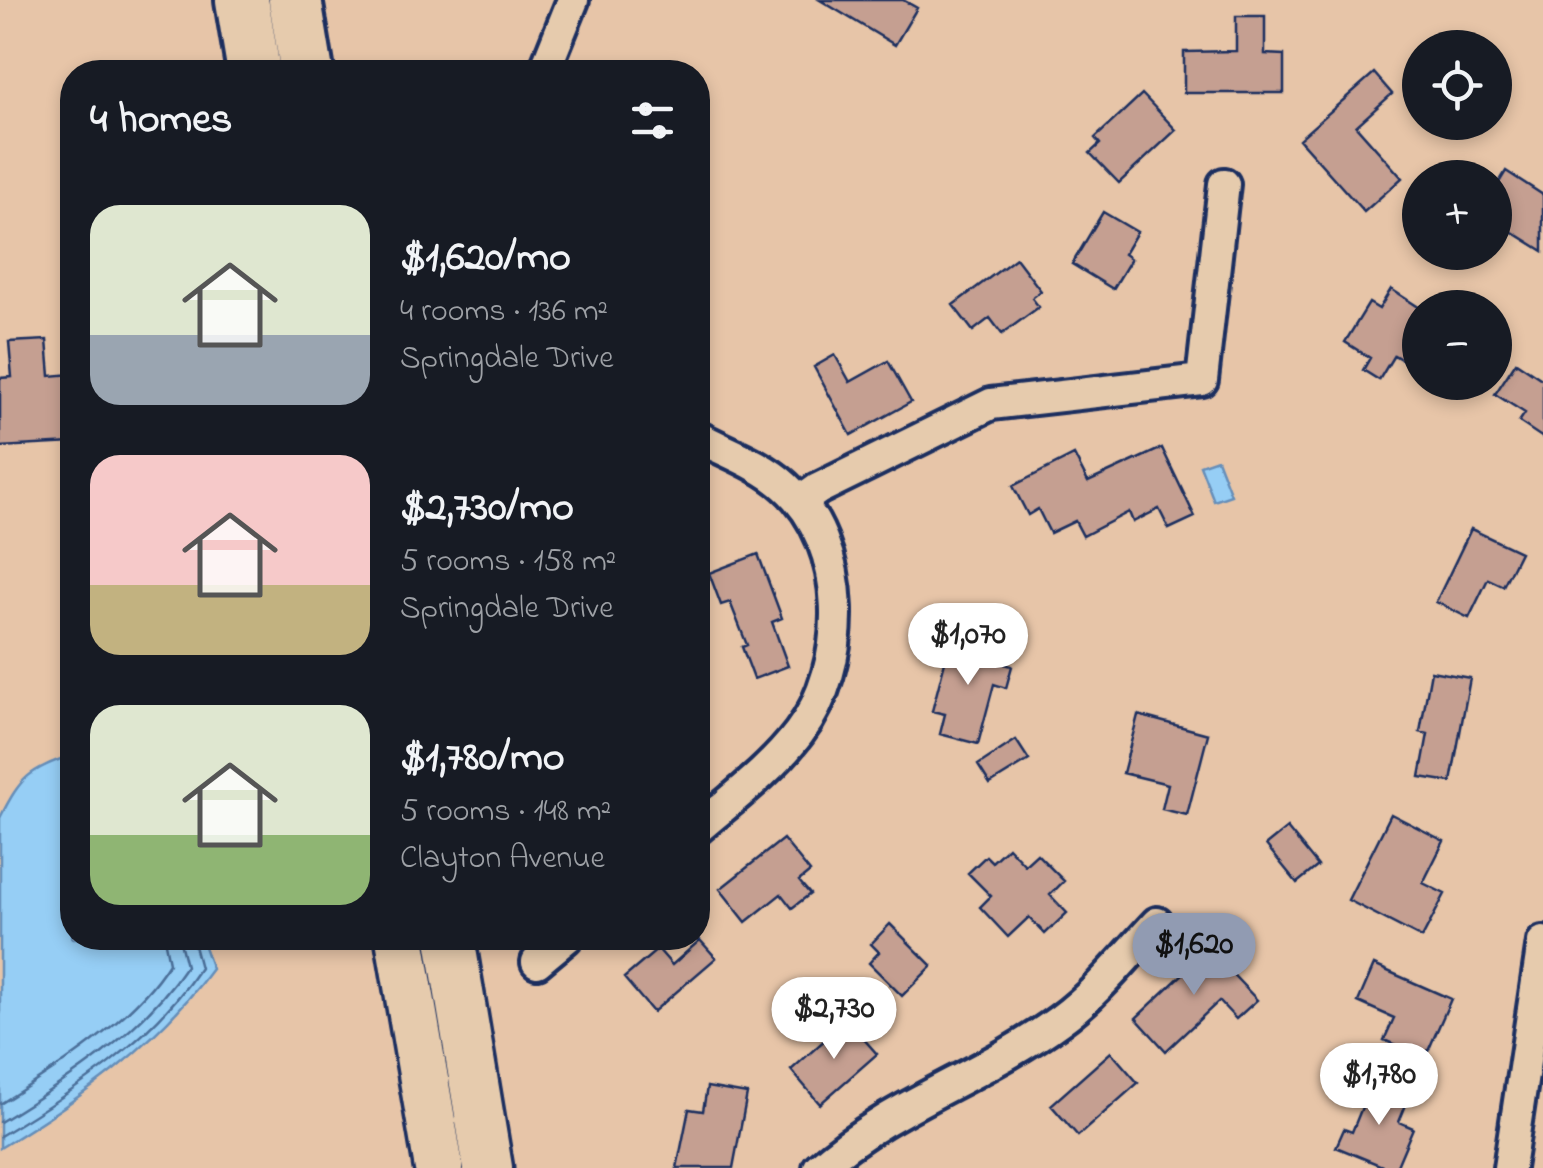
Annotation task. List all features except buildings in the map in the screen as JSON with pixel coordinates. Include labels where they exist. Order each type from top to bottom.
[{"type":"highway","points":[[242,0],[252,60]]},
{"type":"highway","points":[[295,0],[305,60]]},
{"type":"highway","points":[[402,950],[439,1168]]},
{"type":"highway","points":[[452,950],[488,1168]]},
{"type":"highway","points":[[414,1015],[462,1012]]},
{"type":"street","points":[[549,60],[573,0]]},
{"type":"street","points":[[800,502],[818,489],[991,404],[1202,380],[1224,184]]},
{"type":"street","points":[[710,443],[763,470],[800,502],[817,532],[836,590],[835,631],[826,682],[814,710],[799,734],[710,818]]},
{"type":"street","points":[[819,1168],[852,1141],[1058,1022],[1100,985],[1157,923]]},
{"type":"street","points":[[1509,1168],[1536,1042],[1543,942]]},
{"type":"street","points":[[538,962],[552,950]]},
{"type":"water","points":[[1217,459],[1231,495],[1214,501],[1200,465]]},
{"type":"water","points":[[60,760],[60,950],[205,950],[212,969],[166,1023],[115,1069],[0,1148],[0,818],[21,784]]}]
